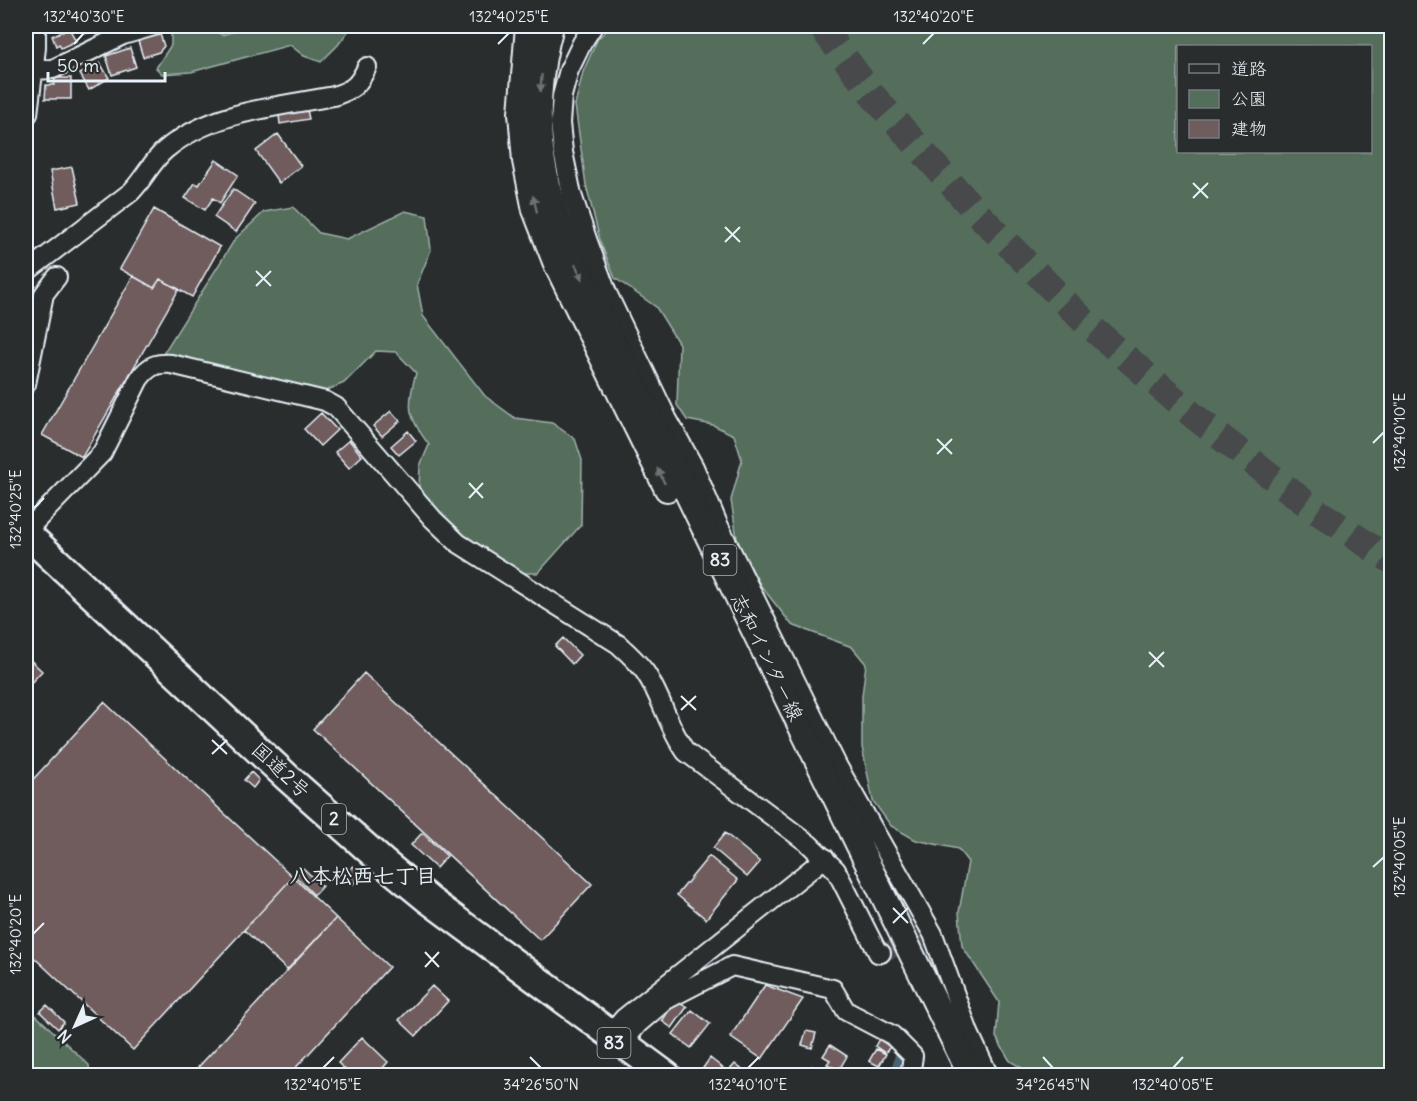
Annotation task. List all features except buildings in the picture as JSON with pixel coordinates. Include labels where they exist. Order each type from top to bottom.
[{"type":"highway","name":"国道2号","points":[[26,532],[288,778],[385,864],[429,900],[667,1076]]},
{"type":"main road","name":"志和インター線","points":[[528,26],[521,113],[525,161],[536,210],[556,264],[954,1076]]},
{"type":"main road","name":"志和インター線","points":[[551,26],[542,70],[539,114],[543,162],[554,209],[575,263],[971,1076]]},
{"type":"main road","name":"83","points":[[574,1008],[655,1076]]},
{"type":"street","points":[[28,114],[36,48],[36,26]]},
{"type":"street","points":[[33,70],[53,69],[122,30],[154,26]]},
{"type":"street","points":[[593,26],[569,70],[562,96],[560,123],[563,152],[572,195],[607,293],[667,418],[694,467],[718,524],[838,767],[928,936],[988,1076]]},
{"type":"street","points":[[26,272],[131,192],[166,150],[203,126],[221,118],[341,94],[360,84],[367,67]]},
{"type":"street","points":[[26,384],[44,294],[57,277]]},
{"type":"street","points":[[26,532],[102,453],[140,379],[147,369],[157,363],[171,364],[325,401],[336,407],[433,519],[458,543],[618,644],[635,659],[646,674],[677,739],[686,752],[825,858],[836,870],[878,953],[881,953]]},
{"type":"street","points":[[616,1039],[624,1018],[825,858]]},
{"type":"street","points":[[616,1039],[666,1000],[732,966],[833,989],[846,1011],[892,1035],[913,1056],[910,1076]]},
{"type":"green space","points":[[178,26],[210,28],[222,35],[235,31],[241,26],[352,26],[321,62],[304,56],[290,45],[191,72],[162,74],[156,68],[171,45],[171,29]]},
{"type":"green space","points":[[612,26],[1391,26],[1391,1075],[1035,1076],[1010,1061],[996,1037],[999,1002],[962,946],[959,912],[968,862],[958,849],[916,840],[891,826],[873,801],[862,747],[862,696],[866,664],[852,647],[792,625],[761,586],[738,545],[731,500],[742,460],[734,435],[713,425],[687,420],[677,405],[679,344],[656,307],[615,278],[601,244],[586,185],[575,105],[583,72],[598,38]]},
{"type":"green space","points":[[293,207],[319,233],[347,239],[405,211],[427,216],[431,250],[417,284],[423,316],[485,396],[515,418],[552,423],[575,439],[582,460],[581,525],[538,573],[521,573],[460,535],[419,487],[420,466],[429,445],[413,419],[411,411],[411,395],[416,373],[396,352],[376,351],[344,383],[323,392],[163,354],[235,239],[264,212]]},
{"type":"green space","points":[[26,1006],[89,1065],[90,1075],[26,1075]]},
{"type":"waterway","points":[[898,1076],[903,1055]]},
{"type":"tunnel","points":[[821,26],[874,97],[976,212],[1084,321],[1195,417],[1312,508],[1392,561]]},
{"type":"tunnel","points":[[881,953],[924,938]]},
{"type":"district","name":"八本松西七丁目","points":[[363,876]]}]
